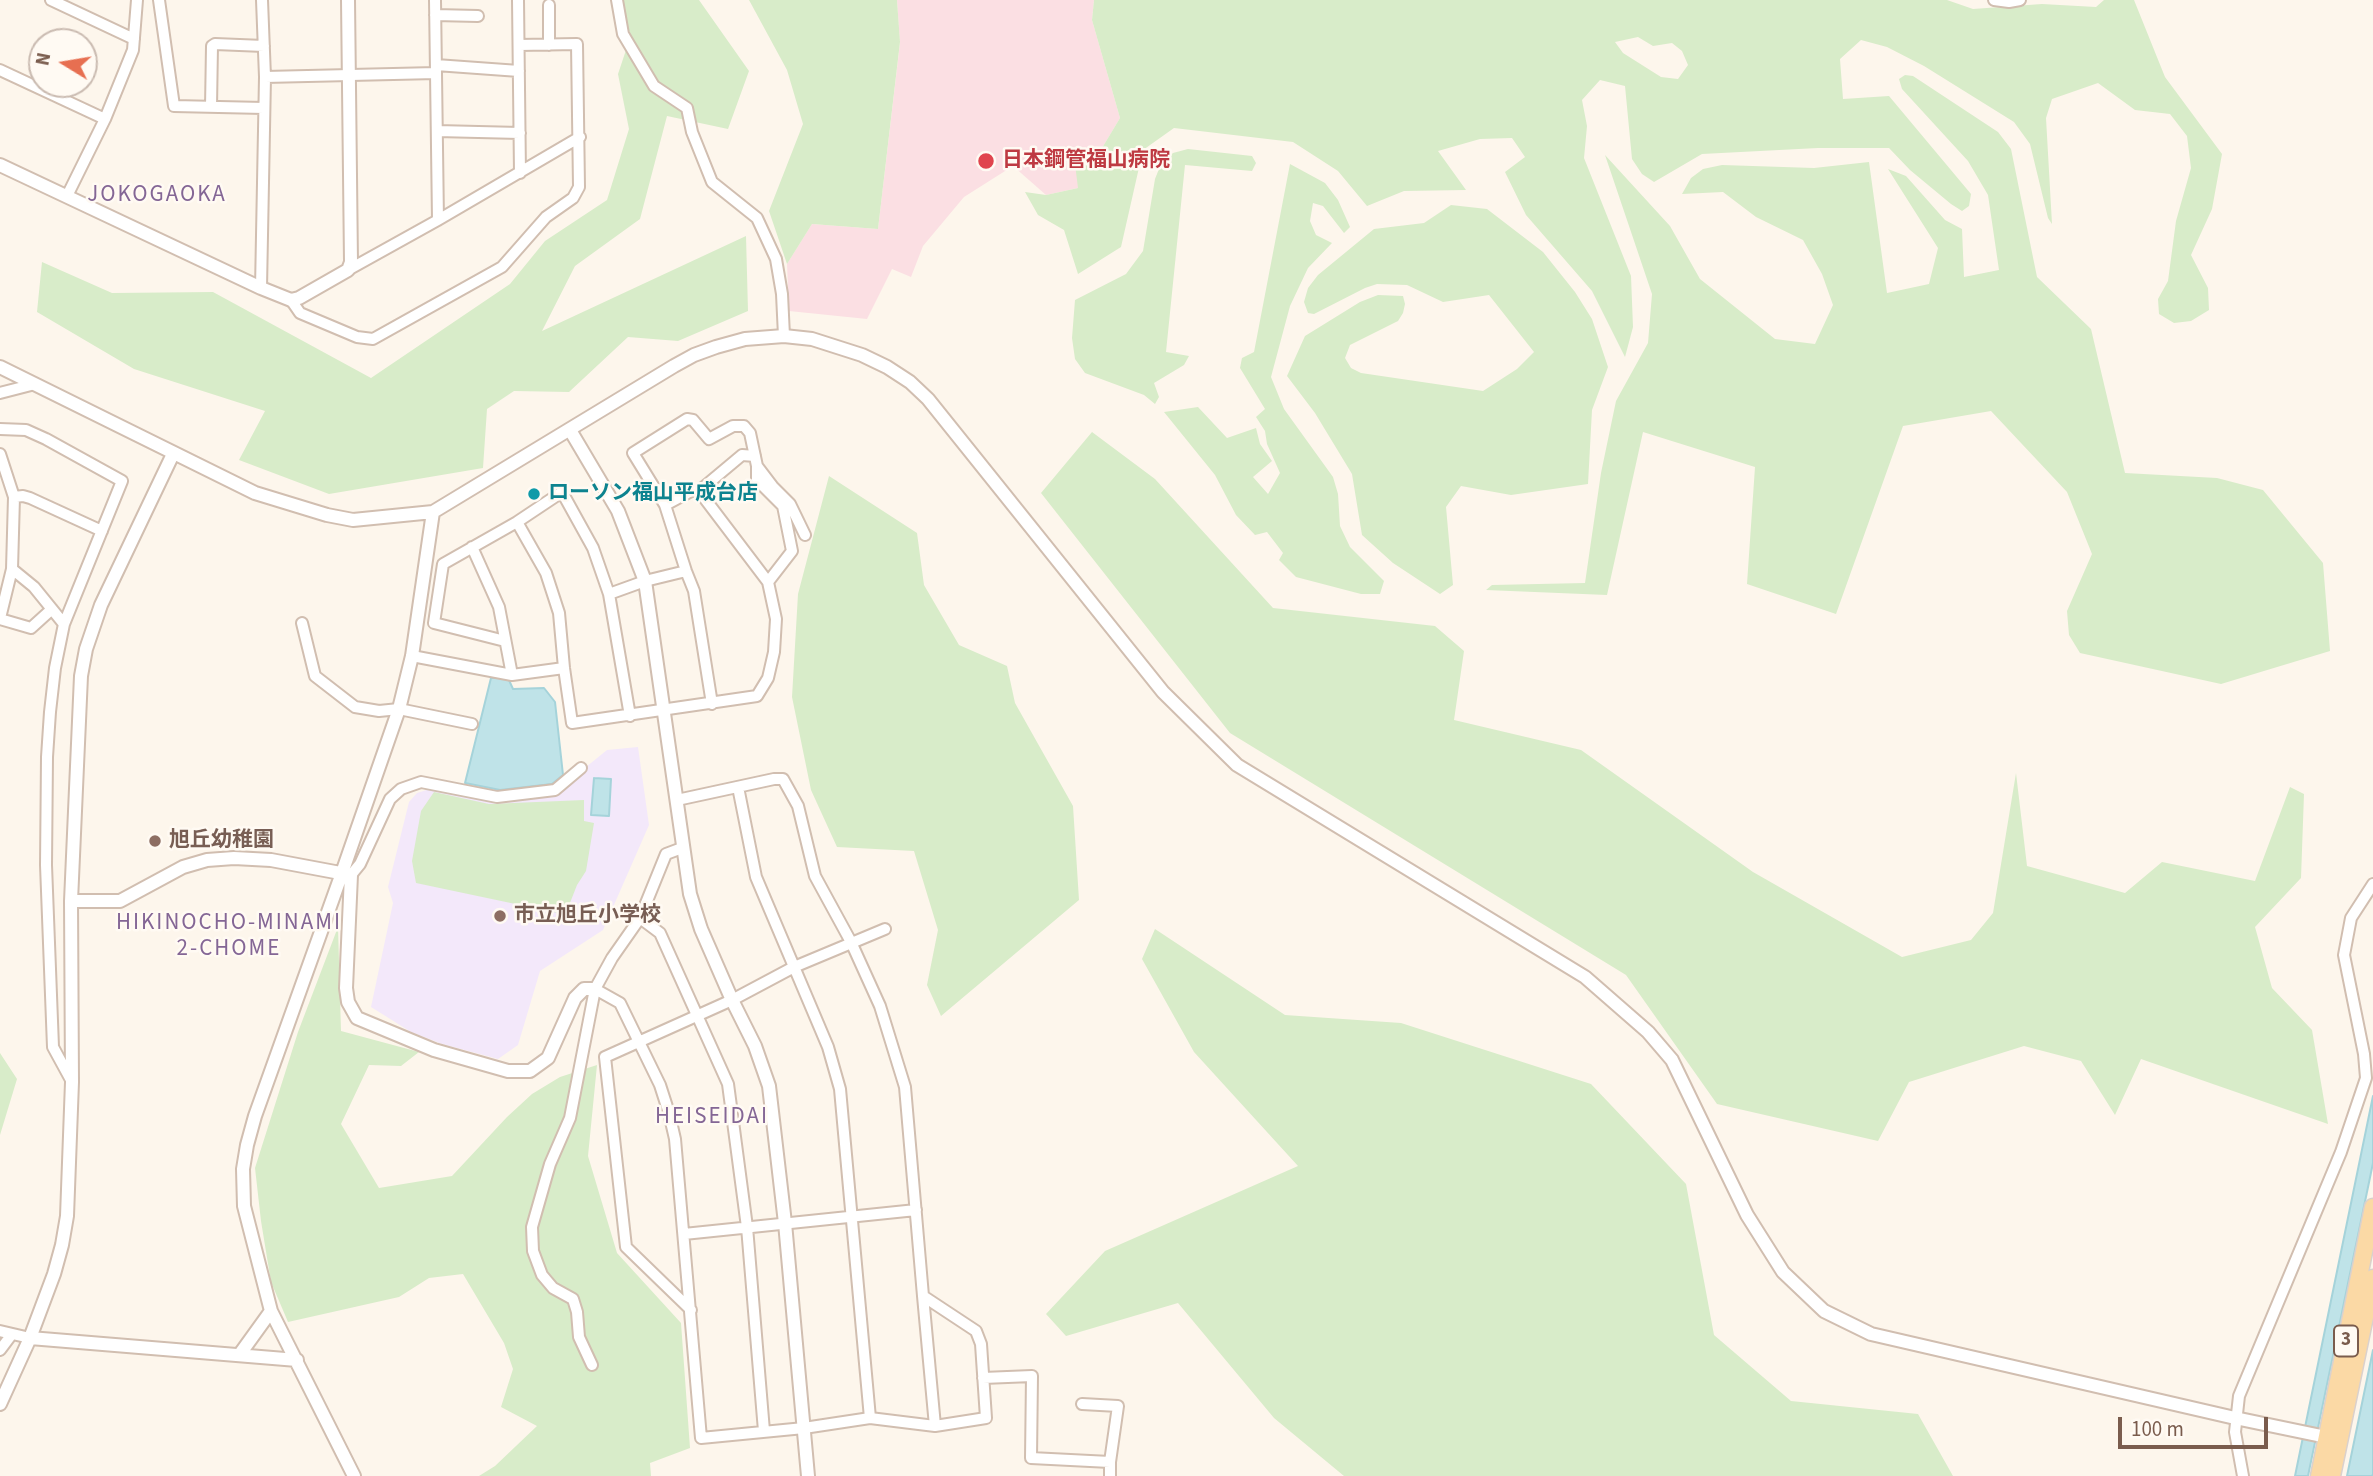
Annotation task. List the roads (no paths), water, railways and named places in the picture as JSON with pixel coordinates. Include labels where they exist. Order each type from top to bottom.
[{"type":"main road","name":"3","points":[[2332,1476],[2333,1439],[2373,1207]]},
{"type":"main road","name":"3","points":[[2319,1476],[2333,1439],[2373,1278]]},
{"type":"street","points":[[51,0],[134,39]]},
{"type":"street","points":[[66,196],[105,119],[132,50],[137,0]]},
{"type":"street","points":[[159,0],[174,106],[264,108]]},
{"type":"street","points":[[261,0],[265,76],[261,288]]},
{"type":"street","points":[[348,0],[351,262],[348,270]]},
{"type":"street","points":[[435,0],[439,220]]},
{"type":"street","points":[[518,0],[520,173]]},
{"type":"street","points":[[617,0],[623,34],[654,86],[687,108],[692,132],[712,182],[757,218],[776,259],[782,294],[784,336]]},
{"type":"street","points":[[1994,0],[2020,0]]},
{"type":"street","points":[[549,5],[549,45]]},
{"type":"street","points":[[435,15],[478,16]]},
{"type":"street","points":[[0,165],[291,300],[300,313],[357,337],[373,339],[502,267],[545,217],[573,198],[579,187],[577,44],[519,46]]},
{"type":"street","points":[[211,107],[212,46],[264,46]]},
{"type":"street","points":[[265,76],[350,76],[436,69],[519,71]]},
{"type":"street","points":[[0,70],[105,119]]},
{"type":"street","points":[[437,131],[520,133]]},
{"type":"street","points":[[291,300],[439,220],[580,137]]},
{"type":"street","points":[[0,367],[255,492],[327,515],[354,520],[433,512],[694,355],[746,339],[784,336],[812,339],[862,355],[899,374],[929,399],[1163,692],[1237,765],[1586,977],[1648,1032],[1672,1060],[1747,1215],[1783,1272],[1824,1311],[1871,1334],[2333,1439]]},
{"type":"street","points":[[0,393],[35,384]]},
{"type":"street","points":[[712,704],[694,591],[685,571],[665,505],[633,453],[687,419],[694,420],[709,439],[733,426],[744,426],[750,433],[757,480],[783,506],[792,551],[768,582]]},
{"type":"street","points":[[0,429],[26,430],[122,481],[64,624],[50,712],[46,865],[53,1047],[72,1082]]},
{"type":"street","points":[[570,430],[618,511],[645,581],[690,894],[701,929],[755,1046],[769,1086],[785,1223],[808,1476]]},
{"type":"street","points":[[0,454],[15,497],[12,569],[0,618],[31,628],[52,609]]},
{"type":"street","points":[[0,1404],[30,1338],[54,1274],[67,1216],[72,1082],[71,901],[81,676],[86,649],[101,605],[173,454]]},
{"type":"street","points":[[665,505],[691,491],[699,491],[742,456],[756,461],[773,487],[790,503],[805,535]]},
{"type":"street","points":[[517,522],[546,573],[559,614],[572,723],[757,696],[768,678],[774,652],[776,619],[768,582],[699,491]]},
{"type":"street","points":[[505,641],[434,623],[443,564],[517,522],[562,492],[593,548],[609,594],[630,716]]},
{"type":"street","points":[[15,497],[30,498],[102,531]]},
{"type":"street","points":[[354,1476],[271,1311],[244,1206],[243,1169],[255,1116],[346,874],[399,709],[412,656],[433,512]]},
{"type":"street","points":[[472,547],[499,607],[512,676]]},
{"type":"street","points":[[12,569],[34,587],[64,624]]},
{"type":"street","points":[[609,594],[685,571]]},
{"type":"street","points":[[302,623],[315,676],[355,707],[379,711],[399,709],[472,724]]},
{"type":"street","points":[[412,656],[512,676],[564,668]]},
{"type":"street","points":[[71,901],[120,901],[183,867],[207,860],[271,860],[346,874],[360,864],[390,799],[401,789],[421,782],[497,797],[555,790],[581,768]]},
{"type":"street","points":[[677,800],[783,779],[798,806],[815,876],[851,942],[880,1006],[905,1087],[935,1426]]},
{"type":"street","points":[[738,787],[756,877],[828,1047],[840,1089],[870,1418]]},
{"type":"street","points":[[592,1365],[579,1337],[573,1299],[553,1288],[542,1275],[533,1251],[532,1227],[550,1164],[570,1118],[595,989],[612,958],[640,918],[666,854],[682,848]]},
{"type":"street","points":[[346,874],[348,1002],[357,1018],[368,1025],[435,1050],[508,1071],[530,1071],[548,1058],[575,998],[584,989],[595,989],[620,1003],[660,1084],[675,1139],[701,1438],[804,1428],[870,1418],[935,1426],[986,1418],[981,1344],[975,1331],[923,1296]]},
{"type":"street","points":[[2243,1476],[2235,1432],[2235,1418],[2243,1385],[2342,1152],[2370,1079],[2344,955],[2351,918],[2373,884]]},
{"type":"street","points":[[640,918],[660,933],[728,1084],[747,1227],[764,1431]]},
{"type":"street","points":[[691,1310],[626,1247],[606,1057],[732,1000],[793,967],[885,929]]},
{"type":"street","points":[[684,1234],[916,1210]]},
{"type":"street","points":[[240,1354],[271,1311]]},
{"type":"street","points":[[0,1331],[30,1338],[297,1360]]},
{"type":"street","points":[[0,1350],[12,1335]]},
{"type":"street","points":[[984,1378],[1032,1376],[1031,1458],[1110,1462]]},
{"type":"street","points":[[1082,1404],[1118,1406],[1110,1476]]},
{"type":"water","points":[[491,678],[508,678],[513,689],[544,688],[555,702],[563,775],[552,784],[500,790],[465,783]]},
{"type":"water","points":[[594,778],[611,779],[609,816],[591,815]]},
{"type":"water","points":[[2373,1096],[2373,1163],[2308,1476],[2295,1476]]},
{"type":"water","points":[[2373,1350],[2373,1474],[2347,1476]]},
{"type":"place","name":"日本鋼管福山病院","points":[[986,161]]},
{"type":"place","name":"ローソン福山平成台店","points":[[534,494]]},
{"type":"place","name":"旭丘幼稚園","points":[[155,841]]},
{"type":"place","name":"市立旭丘小学校","points":[[500,916]]},
{"type":"district","name":"JOKOGAOKA","points":[[157,196]]},
{"type":"district","name":"HIKINOCHO-MINAMI 2-CHOME","points":[[229,937]]},
{"type":"district","name":"HEISEIDAI","points":[[712,1118]]}]
